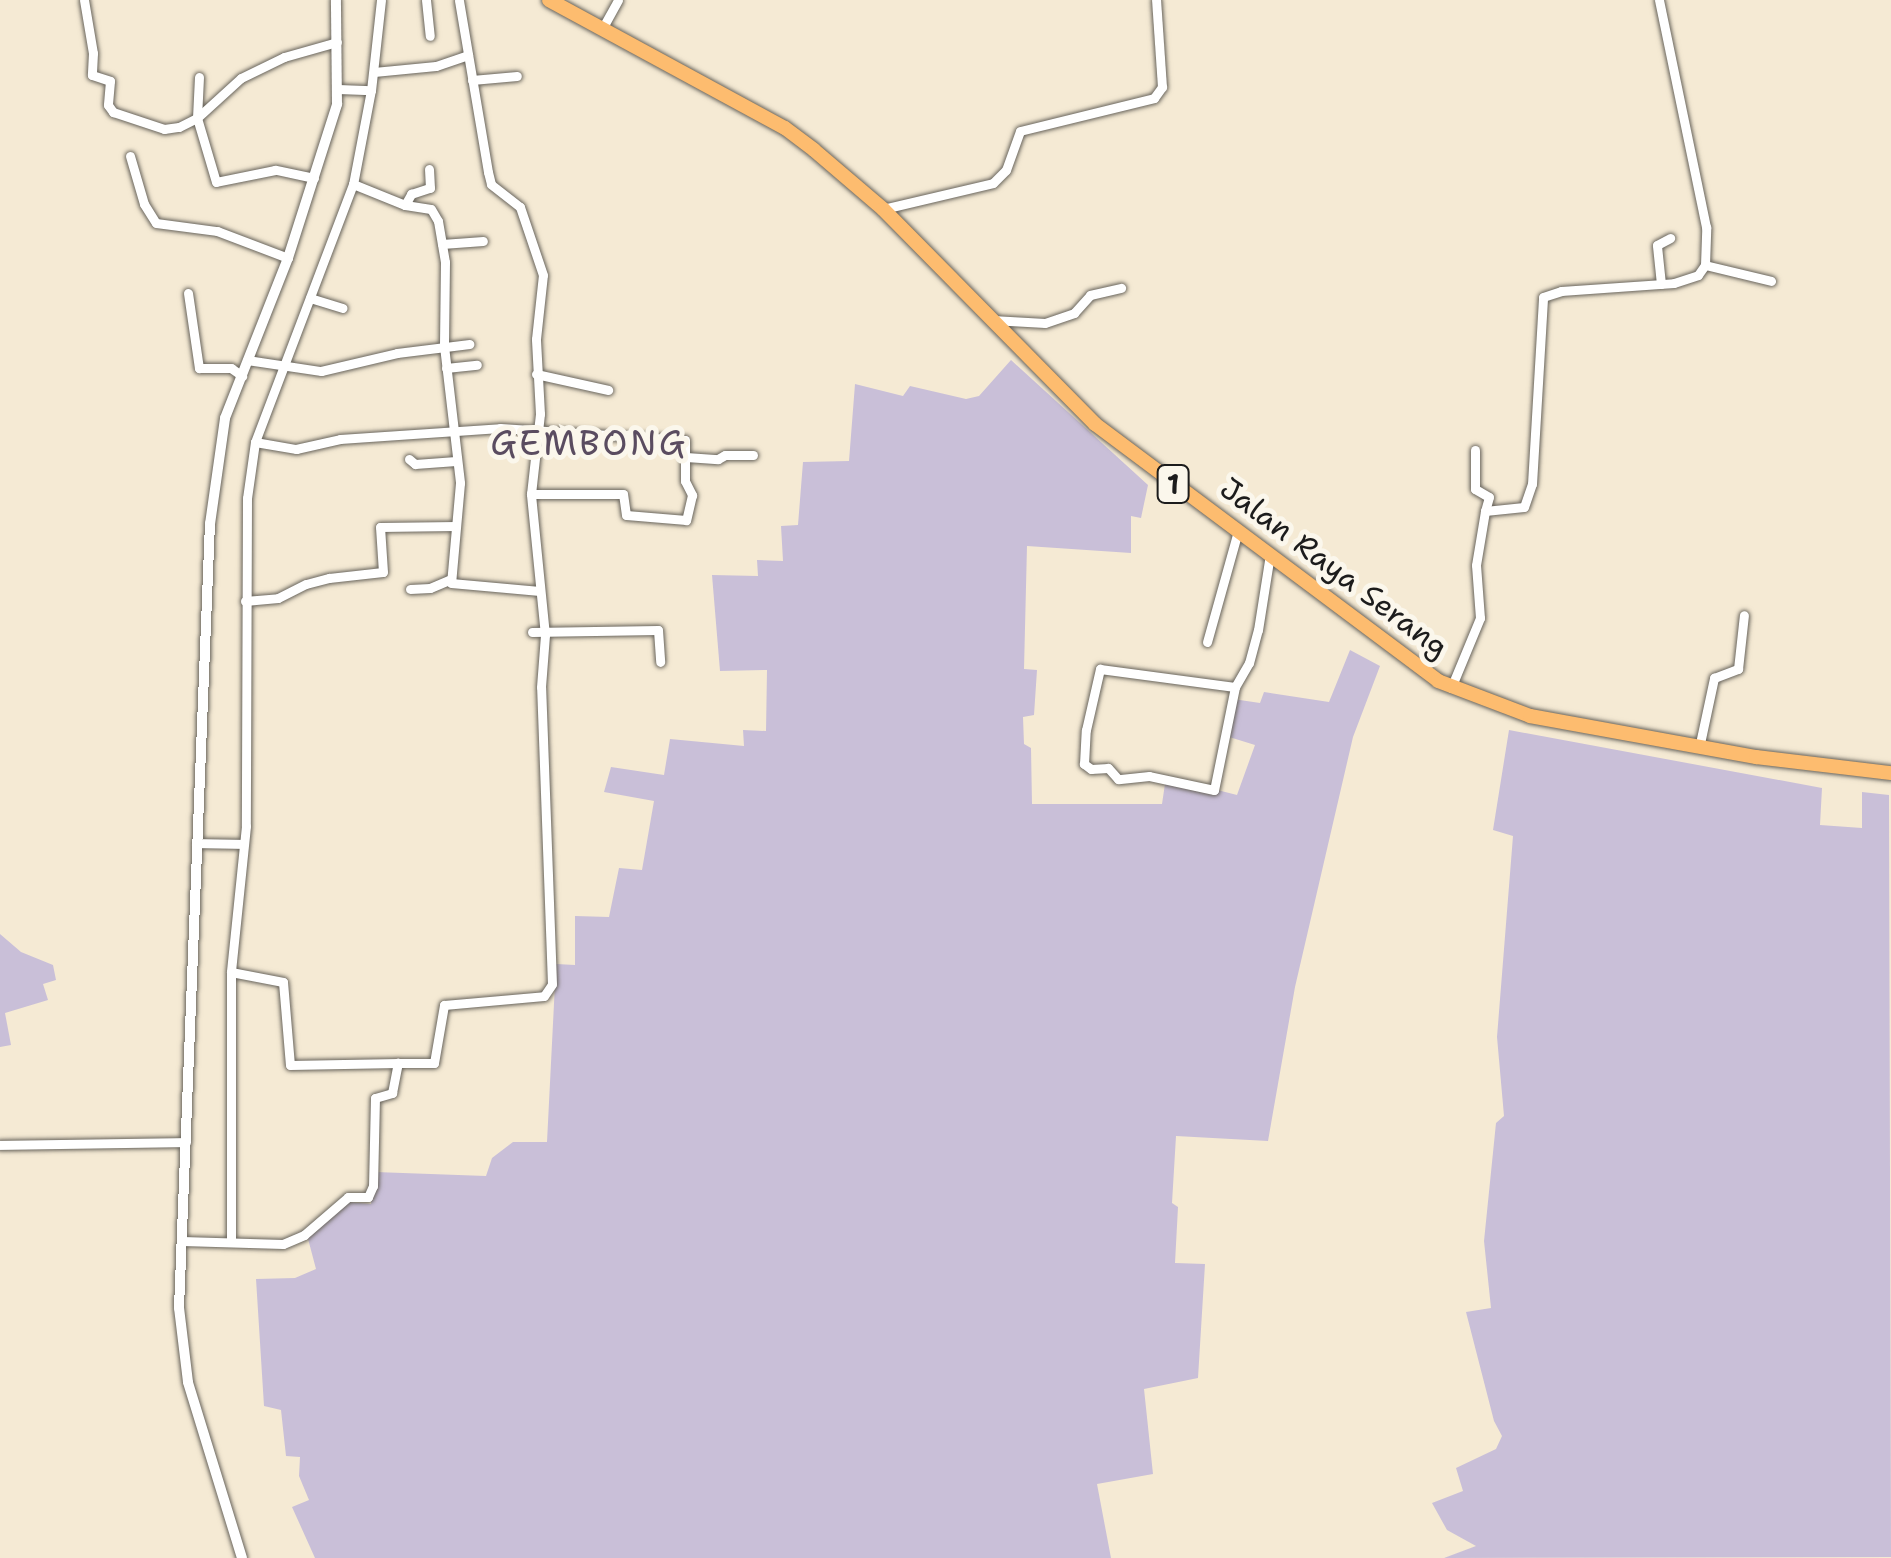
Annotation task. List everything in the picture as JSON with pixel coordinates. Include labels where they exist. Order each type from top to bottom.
[{"type":"highway","name":"Jalan Raya Serang","points":[[549,0],[785,128],[883,209],[990,320],[1120,445],[1451,688],[1530,716],[1699,748],[1891,772]]},
{"type":"street","points":[[84,0],[92,44],[92,74],[110,81],[111,111],[164,129],[198,118],[241,78],[284,56],[337,42]]},
{"type":"street","points":[[242,1558],[215,1482],[184,1363],[179,1308],[214,476],[222,432],[288,258],[344,88],[336,0]]},
{"type":"street","points":[[227,1240],[230,972],[240,844],[247,498],[254,442],[353,184],[374,72],[380,0]]},
{"type":"street","points":[[426,0],[430,36]]},
{"type":"street","points":[[230,972],[283,982],[290,1065],[434,1063],[445,1003],[544,996],[551,990],[541,688],[545,635],[530,494],[538,430],[536,374],[543,275],[520,207],[492,184],[458,0]]},
{"type":"street","points":[[602,29],[618,0]]},
{"type":"street","points":[[883,209],[1002,178],[1020,131],[1154,98],[1162,87],[1156,0]]},
{"type":"street","points":[[1485,511],[1524,507],[1532,484],[1543,297],[1561,291],[1662,284],[1698,274],[1705,265],[1706,227],[1658,0]]},
{"type":"street","points":[[374,72],[436,66],[468,55]]},
{"type":"street","points":[[472,80],[517,76]]},
{"type":"street","points":[[198,77],[198,118],[215,182],[275,170],[314,178]]},
{"type":"street","points":[[344,88],[368,89]]},
{"type":"street","points":[[130,156],[144,204],[156,223],[216,231],[288,258]]},
{"type":"street","points":[[406,205],[411,194],[430,188],[430,169]]},
{"type":"street","points":[[353,184],[435,212],[442,244],[444,346],[460,482],[450,579]]},
{"type":"street","points":[[1662,284],[1657,245],[1670,238]]},
{"type":"street","points":[[442,244],[482,242]]},
{"type":"street","points":[[1705,265],[1771,282]]},
{"type":"street","points":[[990,320],[1024,318],[1045,323],[1074,313],[1090,294],[1121,288]]},
{"type":"street","points":[[188,293],[199,368],[230,368],[242,376]]},
{"type":"street","points":[[310,298],[343,308]]},
{"type":"street","points":[[247,360],[321,372],[469,344]]},
{"type":"street","points":[[446,368],[477,365]]},
{"type":"street","points":[[536,374],[608,390]]},
{"type":"street","points":[[254,442],[296,449],[340,439],[538,430],[681,438],[686,481],[692,495],[686,520],[626,515],[623,494],[530,494]]},
{"type":"street","points":[[1451,688],[1480,618],[1476,565],[1489,497],[1474,489],[1475,450]]},
{"type":"street","points":[[686,456],[718,460],[725,454],[752,455]]},
{"type":"street","points":[[409,459],[415,464],[456,461]]},
{"type":"street","points":[[245,601],[278,598],[329,578],[383,572],[380,527],[456,526]]},
{"type":"street","points":[[1207,642],[1238,528]]},
{"type":"street","points":[[1235,686],[1100,669],[1085,733],[1084,764],[1108,768],[1118,780],[1149,776],[1214,790],[1235,686],[1248,663],[1258,630],[1270,552]]},
{"type":"street","points":[[450,579],[458,586],[540,592]]},
{"type":"street","points":[[410,589],[430,588],[450,579]]},
{"type":"street","points":[[1699,748],[1714,678],[1738,669],[1744,615]]},
{"type":"street","points":[[532,632],[545,635],[658,630],[660,662]]},
{"type":"street","points":[[196,843],[240,844]]},
{"type":"street","points":[[182,1241],[198,1238],[270,1244],[296,1240],[348,1197],[368,1197],[373,1186],[375,1100],[392,1093],[398,1063]]},
{"type":"street","points":[[0,1145],[186,1142]]},
{"type":"shaded area","points":[[1011,360],[1148,485],[1141,518],[1131,516],[1131,553],[1027,546],[1024,669],[1037,670],[1034,715],[1023,717],[1024,744],[1031,748],[1032,804],[1162,804],[1166,777],[1237,795],[1255,745],[1226,736],[1233,699],[1260,703],[1264,692],[1329,702],[1350,650],[1380,666],[1353,737],[1295,987],[1268,1141],[1176,1136],[1172,1203],[1178,1207],[1175,1263],[1205,1264],[1198,1378],[1144,1389],[1153,1474],[1097,1484],[1111,1558],[315,1558],[292,1507],[309,1500],[299,1476],[300,1457],[286,1456],[281,1410],[264,1406],[256,1279],[295,1278],[316,1269],[307,1235],[348,1202],[371,1204],[375,1172],[486,1176],[492,1158],[513,1142],[547,1142],[556,964],[575,965],[575,916],[609,917],[619,868],[642,870],[654,801],[604,792],[611,767],[664,775],[670,739],[744,746],[743,730],[766,731],[767,670],[720,671],[712,575],[758,576],[757,560],[783,561],[781,526],[798,525],[803,462],[849,461],[855,384],[903,396],[910,386],[966,399],[979,396]]},
{"type":"shaded area","points":[[1509,730],[1822,788],[1820,825],[1862,828],[1862,792],[1889,795],[1891,1557],[1444,1558],[1476,1546],[1447,1530],[1432,1503],[1463,1491],[1456,1468],[1496,1449],[1502,1436],[1494,1421],[1466,1312],[1491,1308],[1484,1241],[1496,1123],[1504,1116],[1497,1037],[1513,836],[1493,830]]},
{"type":"shaded area","points":[[0,934],[21,952],[53,965],[56,980],[43,984],[48,1000],[5,1013],[11,1045],[0,1047]]},
{"type":"district","name":"GEMBONG","points":[[589,443]]}]
